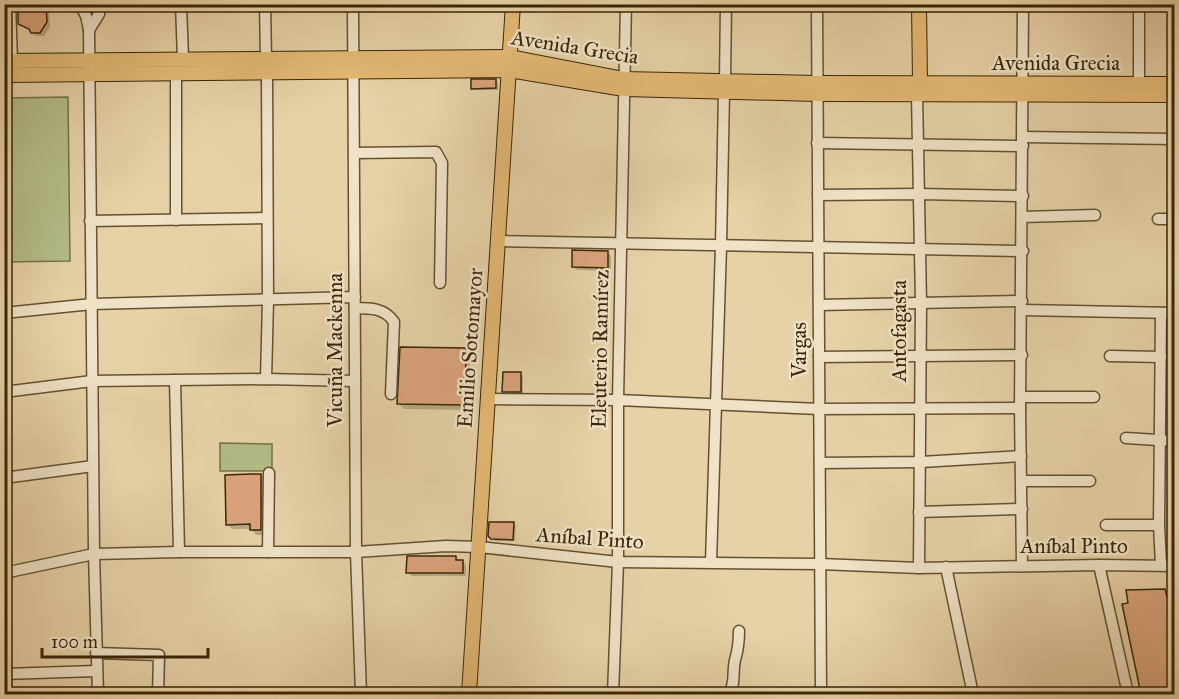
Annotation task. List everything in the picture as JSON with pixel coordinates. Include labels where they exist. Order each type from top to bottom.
[{"type":"main road","name":"Emilio Sotomayor","points":[[469,694],[513,4]]},
{"type":"main road","name":"Antofagasta","points":[[918,88],[919,4]]},
{"type":"main road","name":"Avenida Grecia","points":[[4,75],[183,59],[266,66]]},
{"type":"main road","name":"Avenida Grecia","points":[[8,61],[176,73],[266,66],[509,63],[624,84],[1023,89],[1174,95]]},
{"type":"main road","name":"Avenida Grecia","points":[[1023,89],[1174,84]]},
{"type":"street","points":[[8,61],[10,4]]},
{"type":"street","points":[[80,4],[89,30],[90,67],[94,554],[98,694]]},
{"type":"street","points":[[89,30],[99,14],[99,4]]},
{"type":"street","points":[[182,4],[183,59]]},
{"type":"street","points":[[265,4],[268,300],[266,379]]},
{"type":"street","name":"Vicuña Mackenna","points":[[353,4],[356,552],[361,694]]},
{"type":"street","name":"Eleuterio Ramírez","points":[[613,694],[618,562],[618,400],[626,4]]},
{"type":"street","points":[[711,562],[726,4]]},
{"type":"street","name":"Vargas","points":[[817,4],[821,694]]},
{"type":"street","points":[[1022,566],[1023,4]]},
{"type":"street","points":[[1138,4],[1139,84]]},
{"type":"street","points":[[176,73],[176,220]]},
{"type":"street","name":"Antofagasta","points":[[918,88],[921,303],[919,568]]},
{"type":"street","points":[[818,143],[918,144],[1174,139]]},
{"type":"street","points":[[354,153],[436,152],[442,163],[440,283]]},
{"type":"street","points":[[818,195],[1023,196]]},
{"type":"street","points":[[1022,217],[1095,215]]},
{"type":"street","points":[[90,221],[266,218]]},
{"type":"street","points":[[1158,219],[1174,219]]},
{"type":"street","points":[[498,241],[1023,250]]},
{"type":"street","points":[[4,313],[92,304],[268,300],[355,302],[387,314],[394,322],[392,394]]},
{"type":"street","points":[[819,305],[921,303],[1022,305],[1174,313]]},
{"type":"street","points":[[1161,313],[1159,525],[1161,565]]},
{"type":"street","points":[[819,357],[1022,355]]},
{"type":"street","points":[[1110,356],[1161,357]]},
{"type":"street","points":[[4,392],[92,381],[266,379],[355,381]]},
{"type":"street","points":[[175,380],[179,552]]},
{"type":"street","points":[[488,399],[618,400],[819,409],[920,408],[1094,398]]},
{"type":"street","points":[[1126,438],[1174,441]]},
{"type":"street","points":[[819,463],[921,462],[1021,456]]},
{"type":"street","points":[[4,478],[93,466]]},
{"type":"street","points":[[268,552],[269,472]]},
{"type":"street","points":[[1022,482],[1090,481]]},
{"type":"street","points":[[919,512],[1022,509]]},
{"type":"street","points":[[1106,525],[1159,525]]},
{"type":"street","name":"Aníbal Pinto","points":[[4,573],[94,554],[356,552],[446,546],[479,547],[618,562],[820,564],[919,568],[1174,566]]},
{"type":"street","points":[[1099,565],[1128,694]]},
{"type":"street","points":[[946,567],[973,694]]},
{"type":"street","points":[[729,694],[734,686],[735,661],[739,652],[739,631]]},
{"type":"street","points":[[96,653],[159,655],[158,694]]},
{"type":"street","points":[[4,674],[96,671]]},
{"type":"green space","points":[[68,97],[70,261],[5,262],[5,98]]},
{"type":"green space","points":[[220,443],[272,444],[272,471],[220,471]]},
{"type":"building","points":[[18,4],[46,4],[47,22],[40,33],[31,33],[29,29],[18,24]]},
{"type":"building","points":[[471,79],[496,79],[496,88],[471,89]]},
{"type":"building","points":[[572,250],[608,251],[608,268],[572,267]]},
{"type":"building","points":[[400,347],[466,348],[465,405],[397,404]]},
{"type":"building","points":[[503,372],[521,372],[521,392],[502,392]]},
{"type":"building","points":[[261,474],[261,530],[250,530],[250,524],[226,525],[225,475]]},
{"type":"building","points":[[489,522],[514,522],[513,540],[491,539],[488,536]]},
{"type":"building","points":[[407,556],[456,556],[456,560],[463,560],[463,573],[406,573]]},
{"type":"building","points":[[1165,589],[1167,597],[1174,595],[1174,692],[1141,694],[1122,604],[1128,603],[1126,590]]}]
